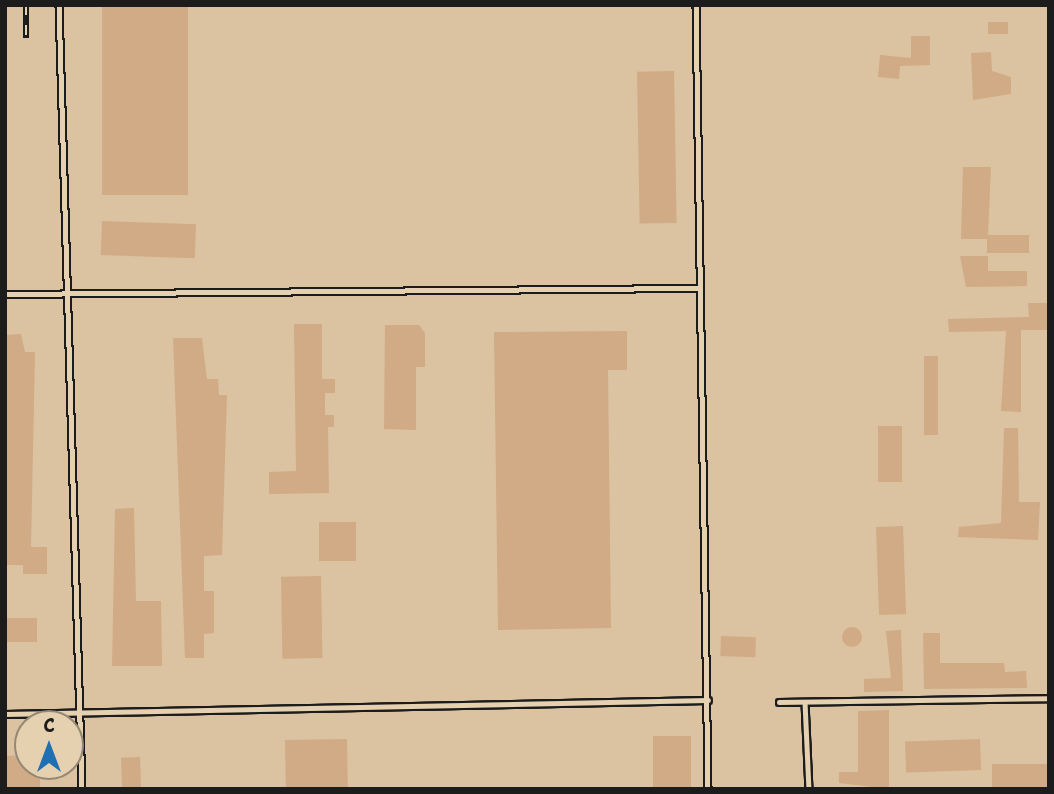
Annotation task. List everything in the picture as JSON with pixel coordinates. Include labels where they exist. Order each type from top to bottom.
[{"type":"lane","points":[[59,5],[65,293],[83,710]]},
{"type":"lane","points":[[696,5],[708,789]]},
{"type":"lane","points":[[5,294],[699,288]]},
{"type":"lane","points":[[779,702],[1049,698]]},
{"type":"lane","points":[[84,713],[708,700]]},
{"type":"lane","points":[[805,702],[809,789]]},
{"type":"shaded area","points":[[5,5],[1049,5],[1049,789],[5,789]]},
{"type":"building","points":[[102,5],[188,5],[188,195],[102,195]]},
{"type":"building","points":[[988,22],[1008,22],[1008,34],[988,34]]},
{"type":"building","points":[[911,36],[930,36],[930,65],[900,66],[899,79],[878,77],[880,55],[911,58]]},
{"type":"building","points":[[991,52],[992,71],[1011,77],[1011,94],[973,100],[971,53]]},
{"type":"building","points":[[674,71],[677,223],[640,224],[637,72]]},
{"type":"building","points":[[963,167],[991,167],[988,235],[1029,235],[1029,253],[987,253],[987,239],[961,239]]},
{"type":"building","points":[[102,221],[196,224],[195,258],[101,255]]},
{"type":"building","points":[[960,256],[988,256],[988,271],[1027,271],[1027,286],[966,287]]},
{"type":"building","points":[[1028,303],[1049,303],[1049,330],[1021,330],[1021,412],[1001,411],[1006,331],[949,332],[948,319],[1029,317]]},
{"type":"building","points":[[294,324],[322,324],[322,379],[335,379],[335,393],[325,393],[325,415],[334,415],[334,427],[328,427],[329,493],[269,494],[269,472],[296,471]]},
{"type":"building","points":[[385,325],[419,325],[425,333],[425,367],[416,367],[416,430],[384,429]]},
{"type":"building","points":[[627,331],[627,370],[608,370],[611,628],[498,630],[494,332]]},
{"type":"building","points":[[21,334],[25,352],[35,352],[31,547],[47,547],[47,574],[23,574],[23,565],[5,565],[5,335]]},
{"type":"building","points":[[173,338],[202,338],[207,379],[218,379],[219,395],[227,395],[222,555],[204,556],[204,591],[214,591],[214,633],[204,634],[204,658],[185,658]]},
{"type":"building","points":[[924,356],[938,356],[938,435],[924,435]]},
{"type":"building","points":[[878,426],[902,426],[902,482],[878,482]]},
{"type":"building","points":[[1004,428],[1018,428],[1019,502],[1040,502],[1038,540],[958,537],[959,527],[1001,523]]},
{"type":"building","points":[[134,508],[136,601],[161,601],[162,666],[112,666],[115,509]]},
{"type":"building","points":[[319,522],[356,522],[356,561],[319,561]]},
{"type":"building","points":[[903,526],[906,614],[879,615],[876,527]]},
{"type":"building","points":[[321,576],[322,658],[282,659],[281,577]]},
{"type":"building","points":[[5,618],[37,618],[37,642],[5,642]]},
{"type":"building","points":[[852,627],[859,630],[862,637],[859,644],[852,647],[845,644],[842,637],[845,630]]},
{"type":"building","points":[[901,630],[903,691],[864,692],[864,679],[891,678],[886,631]]},
{"type":"building","points":[[923,633],[940,633],[940,663],[1004,663],[1005,672],[1026,671],[1027,688],[924,689]]},
{"type":"building","points":[[721,636],[756,637],[755,657],[720,656]]},
{"type":"building","points":[[889,710],[889,789],[839,783],[839,772],[858,772],[858,711]]},
{"type":"building","points":[[653,736],[691,736],[691,789],[653,789]]},
{"type":"building","points":[[347,739],[348,789],[286,789],[285,740]]},
{"type":"building","points":[[980,739],[981,770],[906,773],[905,742]]},
{"type":"building","points":[[5,756],[14,756],[14,780],[40,780],[40,789],[5,789]]},
{"type":"building","points":[[140,757],[141,789],[122,789],[121,758]]},
{"type":"building","points":[[992,764],[1049,764],[1049,789],[992,789]]},
{"type":"railway","points":[[26,5],[26,38]]}]
